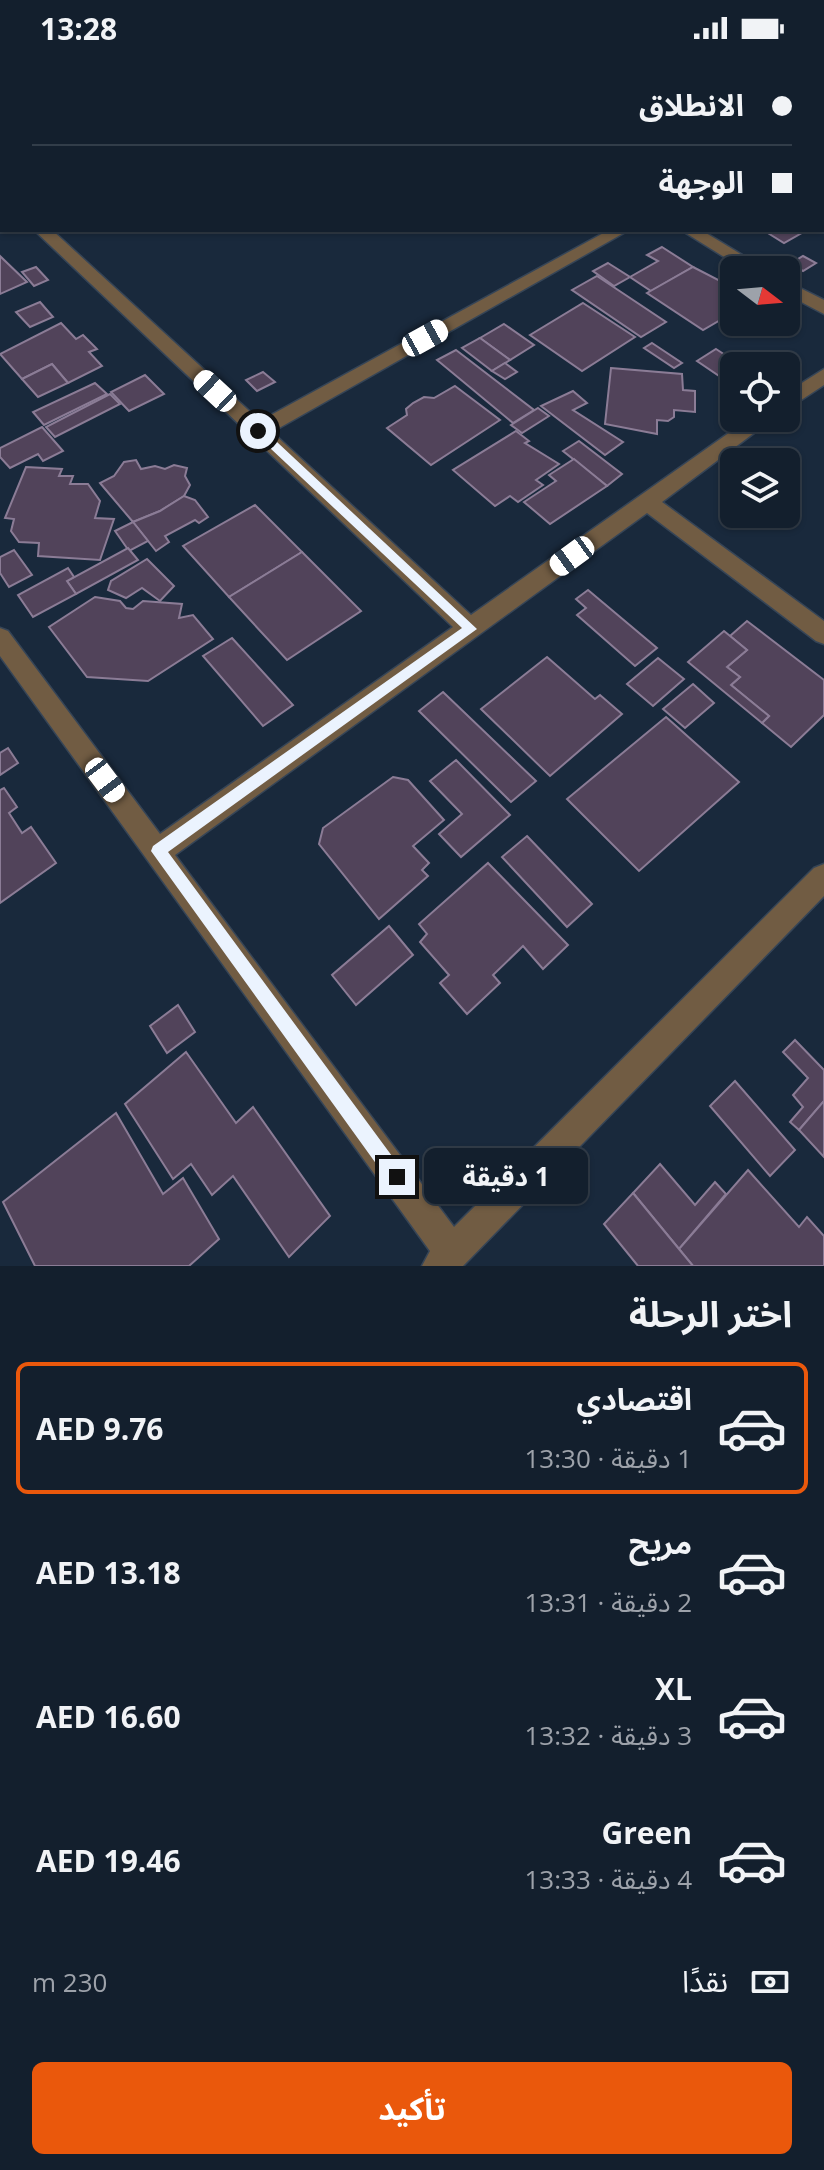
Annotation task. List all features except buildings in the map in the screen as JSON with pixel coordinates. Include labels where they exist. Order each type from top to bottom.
[{"type":"street","points":[[44,232],[471,629]]},
{"type":"street","points":[[258,431],[617,232]]},
{"type":"street","points":[[692,232],[734,256]]},
{"type":"street","points":[[800,294],[824,308]]},
{"type":"street","points":[[800,393],[824,375]]},
{"type":"street","points":[[158,851],[744,432]]},
{"type":"street","points":[[647,502],[824,634]]},
{"type":"street","points":[[0,638],[158,851],[445,1259],[824,877]]},
{"type":"route","points":[[258,431],[471,629],[158,851],[397,1177]]}]
